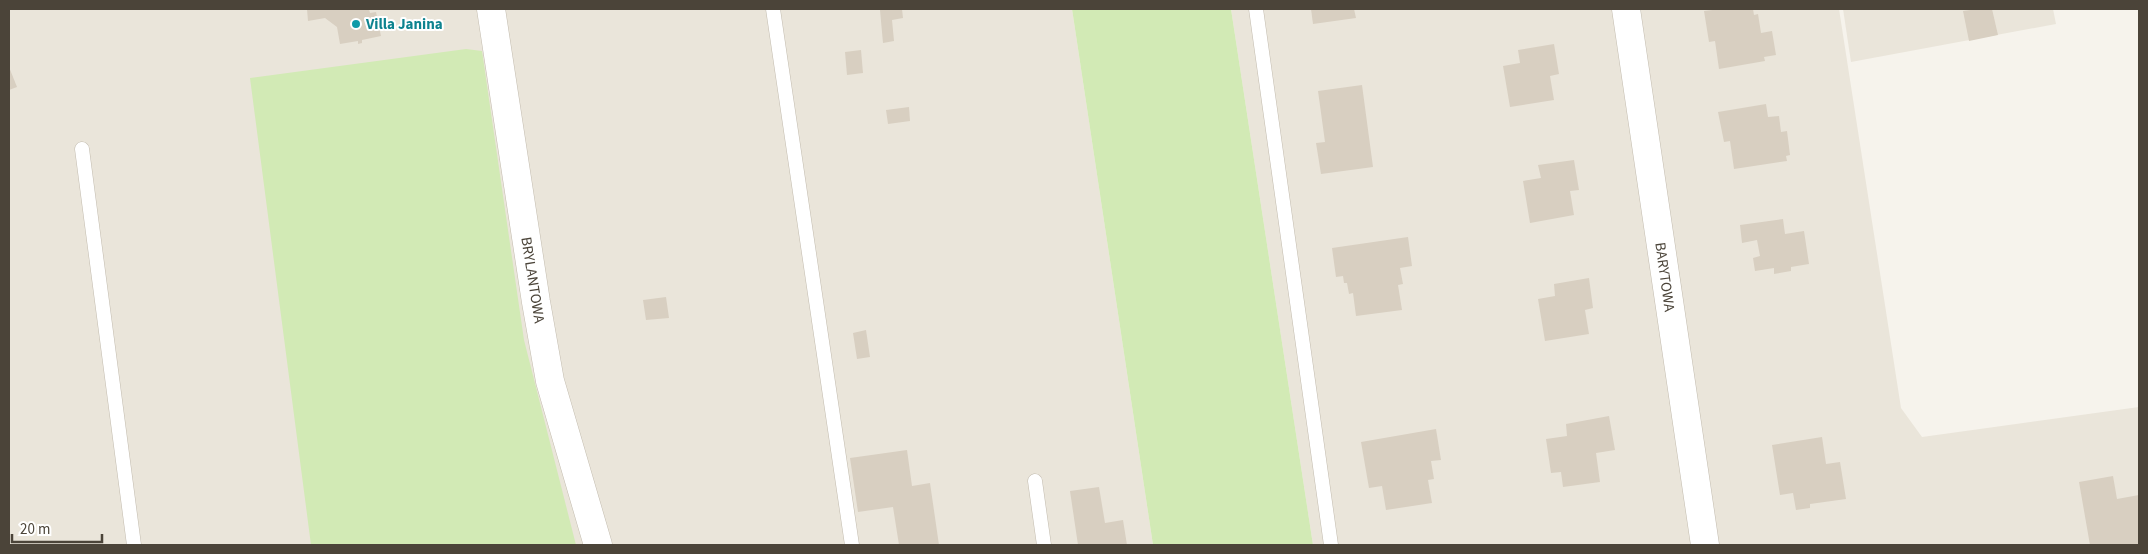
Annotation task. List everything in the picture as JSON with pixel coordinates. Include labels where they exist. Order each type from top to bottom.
[{"type":"street","name":"BRYLANTOWA","points":[[491,9],[550,381],[598,545]]},
{"type":"street","name":"BARYTOWA","points":[[1626,9],[1705,545]]},
{"type":"lane","points":[[773,9],[852,545]]},
{"type":"lane","points":[[1256,9],[1331,545]]},
{"type":"lane","points":[[82,149],[134,545]]},
{"type":"lane","points":[[1035,481],[1044,545]]},
{"type":"shaded area","points":[[9,9],[1072,9],[1153,545],[9,545]]},
{"type":"shaded area","points":[[1231,9],[1839,9],[1901,408],[1922,437],[2139,407],[2139,545],[1313,545]]},
{"type":"shaded area","points":[[1843,9],[2053,9],[2056,24],[1851,62]]},
{"type":"green space","points":[[1072,9],[1231,9],[1313,545],[1153,545]]},
{"type":"green space","points":[[466,49],[482,51],[524,340],[576,545],[311,545],[250,78]]},
{"type":"building","name":"Villa Janina","points":[[307,9],[369,9],[370,13],[376,12],[381,36],[362,40],[362,43],[358,44],[358,41],[340,44],[337,27],[325,18],[308,21]]},
{"type":"building","points":[[902,9],[903,18],[892,20],[894,41],[883,43],[880,10]]},
{"type":"building","points":[[1311,9],[1354,9],[1356,18],[1313,24]]},
{"type":"building","points":[[1753,9],[1754,15],[1758,14],[1761,33],[1772,31],[1776,55],[1764,57],[1765,61],[1719,69],[1715,41],[1709,42],[1704,11]]},
{"type":"building","points":[[1992,9],[1998,35],[1969,41],[1963,11]]},
{"type":"building","points":[[1554,44],[1559,74],[1550,76],[1554,100],[1510,107],[1503,66],[1520,63],[1518,50]]},
{"type":"building","points":[[861,50],[863,73],[847,75],[845,52]]},
{"type":"building","points":[[9,67],[17,87],[9,90]]},
{"type":"building","points":[[1362,85],[1373,167],[1321,174],[1316,143],[1325,142],[1318,91]]},
{"type":"building","points":[[1766,104],[1768,117],[1779,116],[1781,132],[1787,131],[1790,155],[1786,156],[1787,161],[1734,169],[1730,141],[1724,142],[1718,112]]},
{"type":"building","points":[[909,107],[910,121],[888,124],[886,110]]},
{"type":"building","points":[[1574,160],[1579,190],[1570,191],[1574,215],[1530,223],[1523,181],[1541,178],[1538,165]]},
{"type":"building","points":[[1783,219],[1785,234],[1804,231],[1809,264],[1791,267],[1791,271],[1774,274],[1774,268],[1755,271],[1753,258],[1760,256],[1757,240],[1742,243],[1740,225]]},
{"type":"building","points":[[1408,237],[1412,266],[1400,268],[1403,284],[1398,285],[1402,310],[1356,316],[1353,293],[1349,294],[1347,283],[1344,283],[1343,276],[1336,277],[1332,248]]},
{"type":"building","points":[[1589,278],[1593,308],[1585,310],[1589,334],[1545,341],[1538,299],[1555,296],[1554,284]]},
{"type":"building","points":[[666,297],[669,318],[646,320],[643,300]]},
{"type":"building","points":[[866,330],[870,357],[857,359],[853,333]]},
{"type":"building","points":[[1609,416],[1615,450],[1596,453],[1600,482],[1563,487],[1561,472],[1551,473],[1546,439],[1567,436],[1566,424]]},
{"type":"building","points":[[1436,429],[1441,460],[1431,461],[1434,479],[1428,480],[1432,503],[1386,510],[1382,486],[1369,488],[1361,442]]},
{"type":"building","points":[[1822,437],[1826,464],[1840,462],[1846,499],[1810,504],[1810,508],[1796,510],[1793,493],[1780,495],[1772,445]]},
{"type":"building","points":[[907,450],[912,486],[930,483],[939,545],[899,545],[893,507],[858,512],[850,458]]},
{"type":"building","points":[[2113,476],[2117,499],[2139,495],[2139,545],[2090,545],[2079,482]]},
{"type":"building","points":[[1099,487],[1105,523],[1123,520],[1127,545],[1078,545],[1070,491]]},
{"type":"place","name":"Villa Janina","points":[[356,24]]}]
